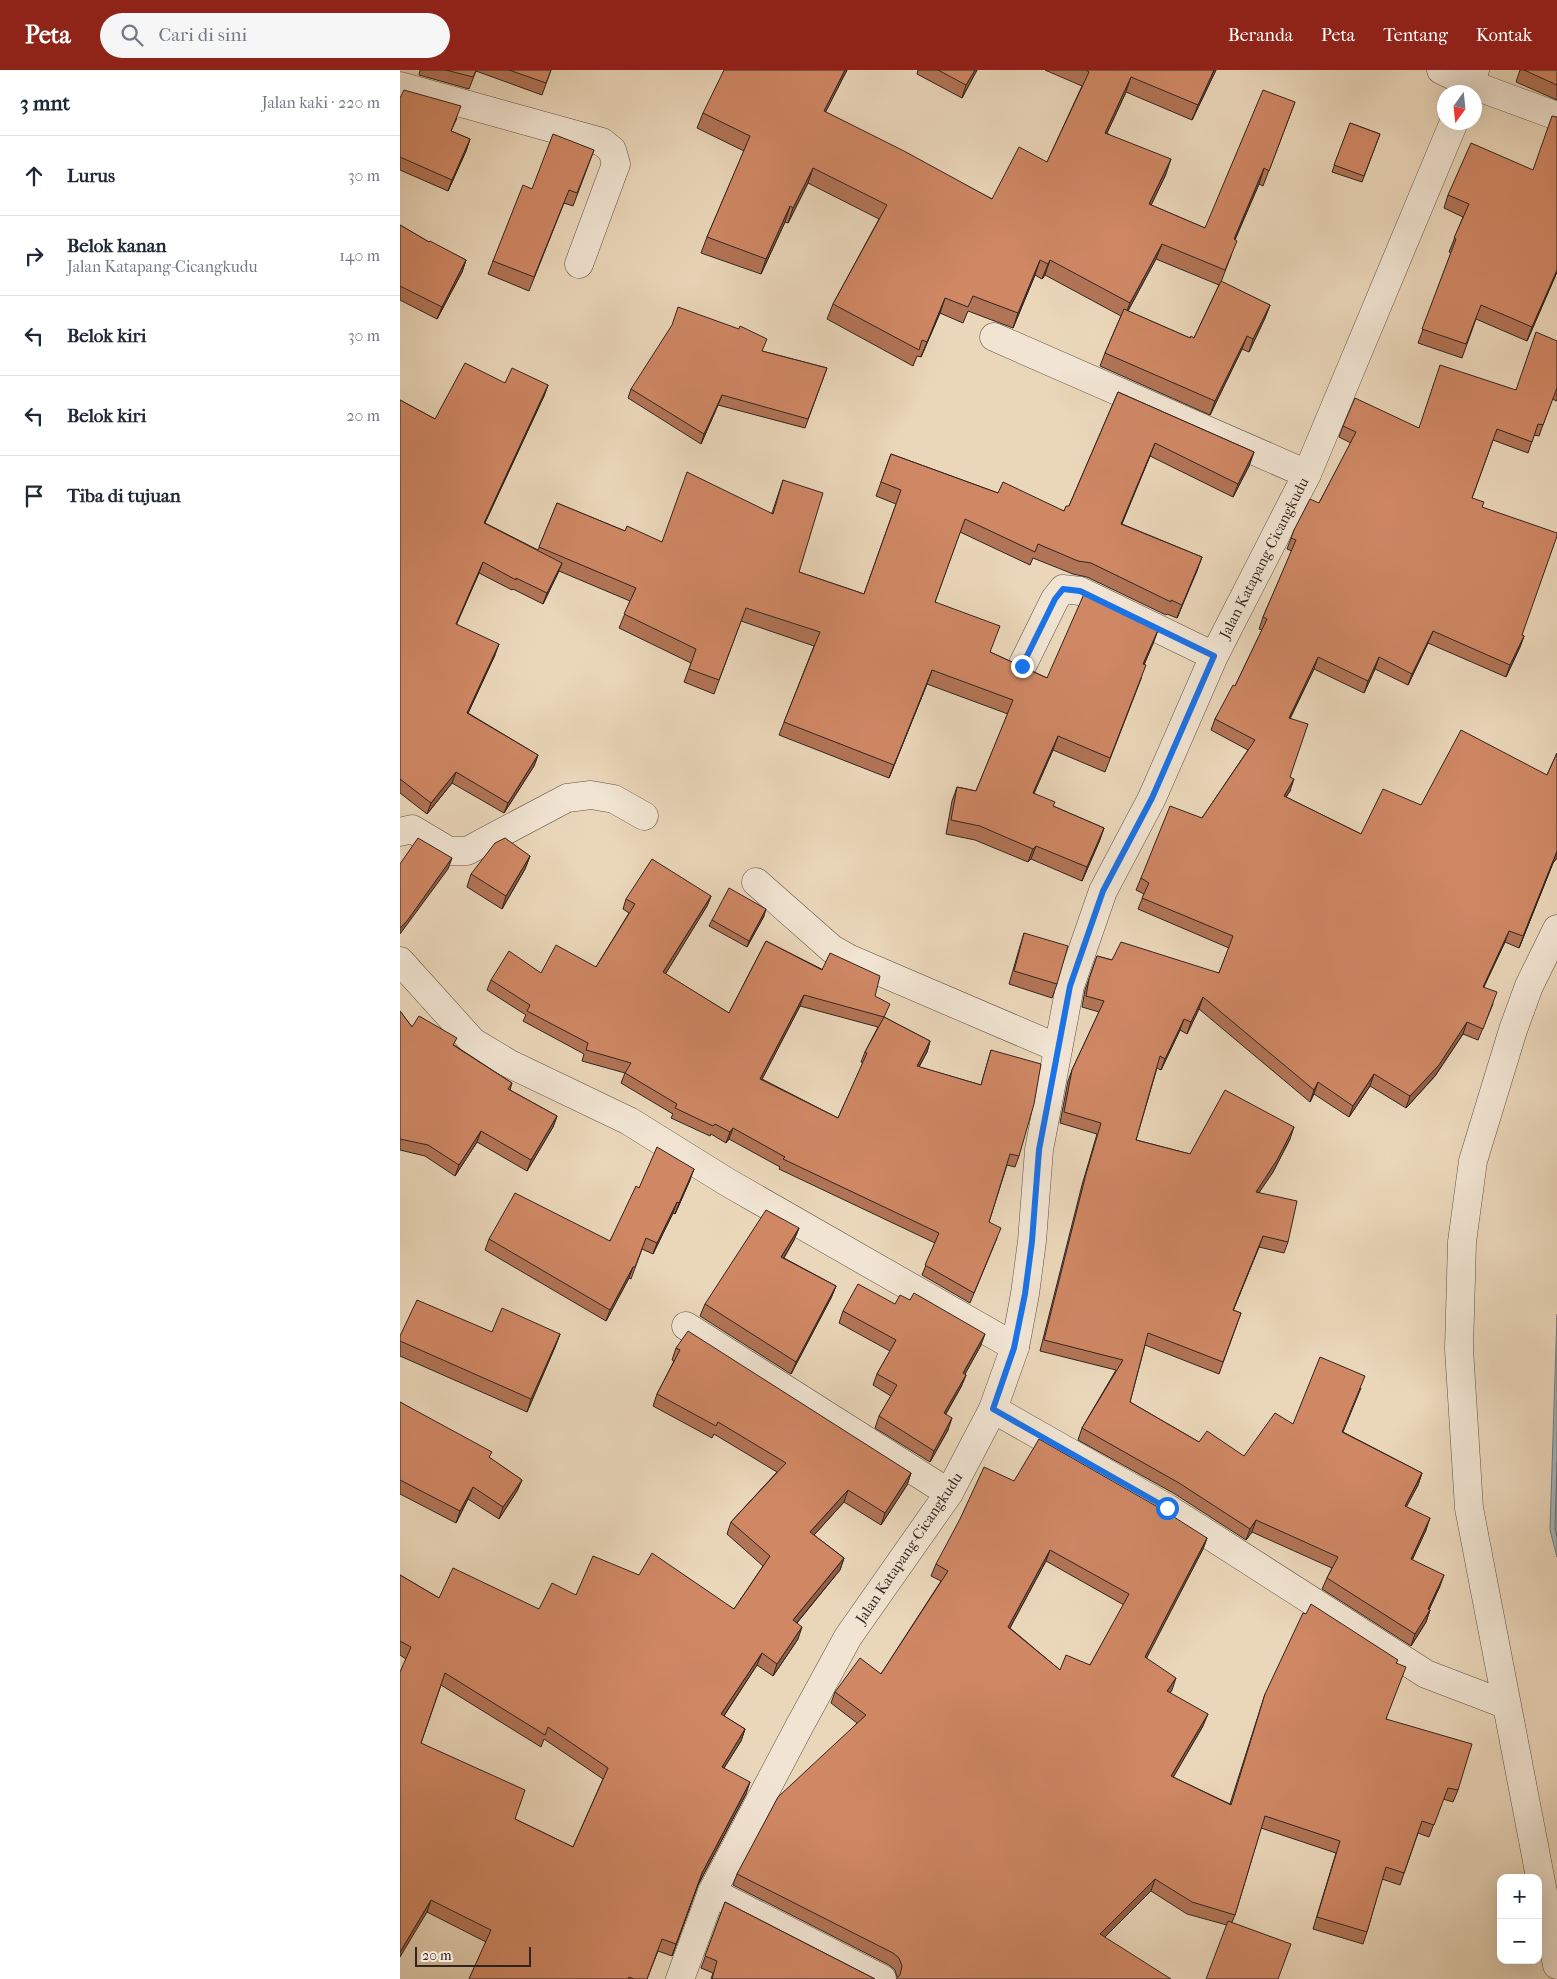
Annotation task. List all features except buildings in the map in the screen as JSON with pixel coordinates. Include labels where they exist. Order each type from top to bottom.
[{"type":"street","points":[[1441,70],[1557,116]]},
{"type":"street","points":[[400,86],[602,142],[612,150],[616,164],[579,264]]},
{"type":"street","name":"Jalan Katapang-Cicangkudu","points":[[680,1979],[712,1892],[848,1638],[949,1492],[993,1409],[1014,1348],[1025,1294],[1032,1241],[1039,1150],[1070,986],[1103,891],[1152,798],[1214,656],[1306,474],[1451,130]]},
{"type":"street","points":[[994,336],[1306,474]]},
{"type":"street","points":[[1022,666],[1055,599],[1063,589],[1080,591],[1214,656]]},
{"type":"street","points":[[400,832],[412,829],[449,851],[467,851],[567,798],[591,795],[614,799],[644,816]]},
{"type":"street","points":[[756,882],[832,949],[848,958],[1058,1048]]},
{"type":"street","points":[[1557,929],[1512,1030],[1474,1160],[1462,1242],[1459,1349],[1469,1508],[1557,1965]]},
{"type":"street","points":[[400,961],[473,1042],[508,1062],[628,1121],[727,1182],[1014,1348]]},
{"type":"street","points":[[686,1326],[949,1492]]},
{"type":"street","points":[[993,1409],[1167,1508],[1426,1674],[1507,1705]]},
{"type":"street","points":[[712,1892],[882,1979]]},
{"type":"water","points":[[1557,1314],[1557,1557],[1550,1530]]},
{"type":"route","points":[[1022,666],[1055,599],[1063,589],[1080,591],[1214,656],[1152,798],[1103,891],[1070,986],[1039,1150],[1032,1241],[1025,1294],[1014,1348],[993,1409],[1167,1508]]}]
